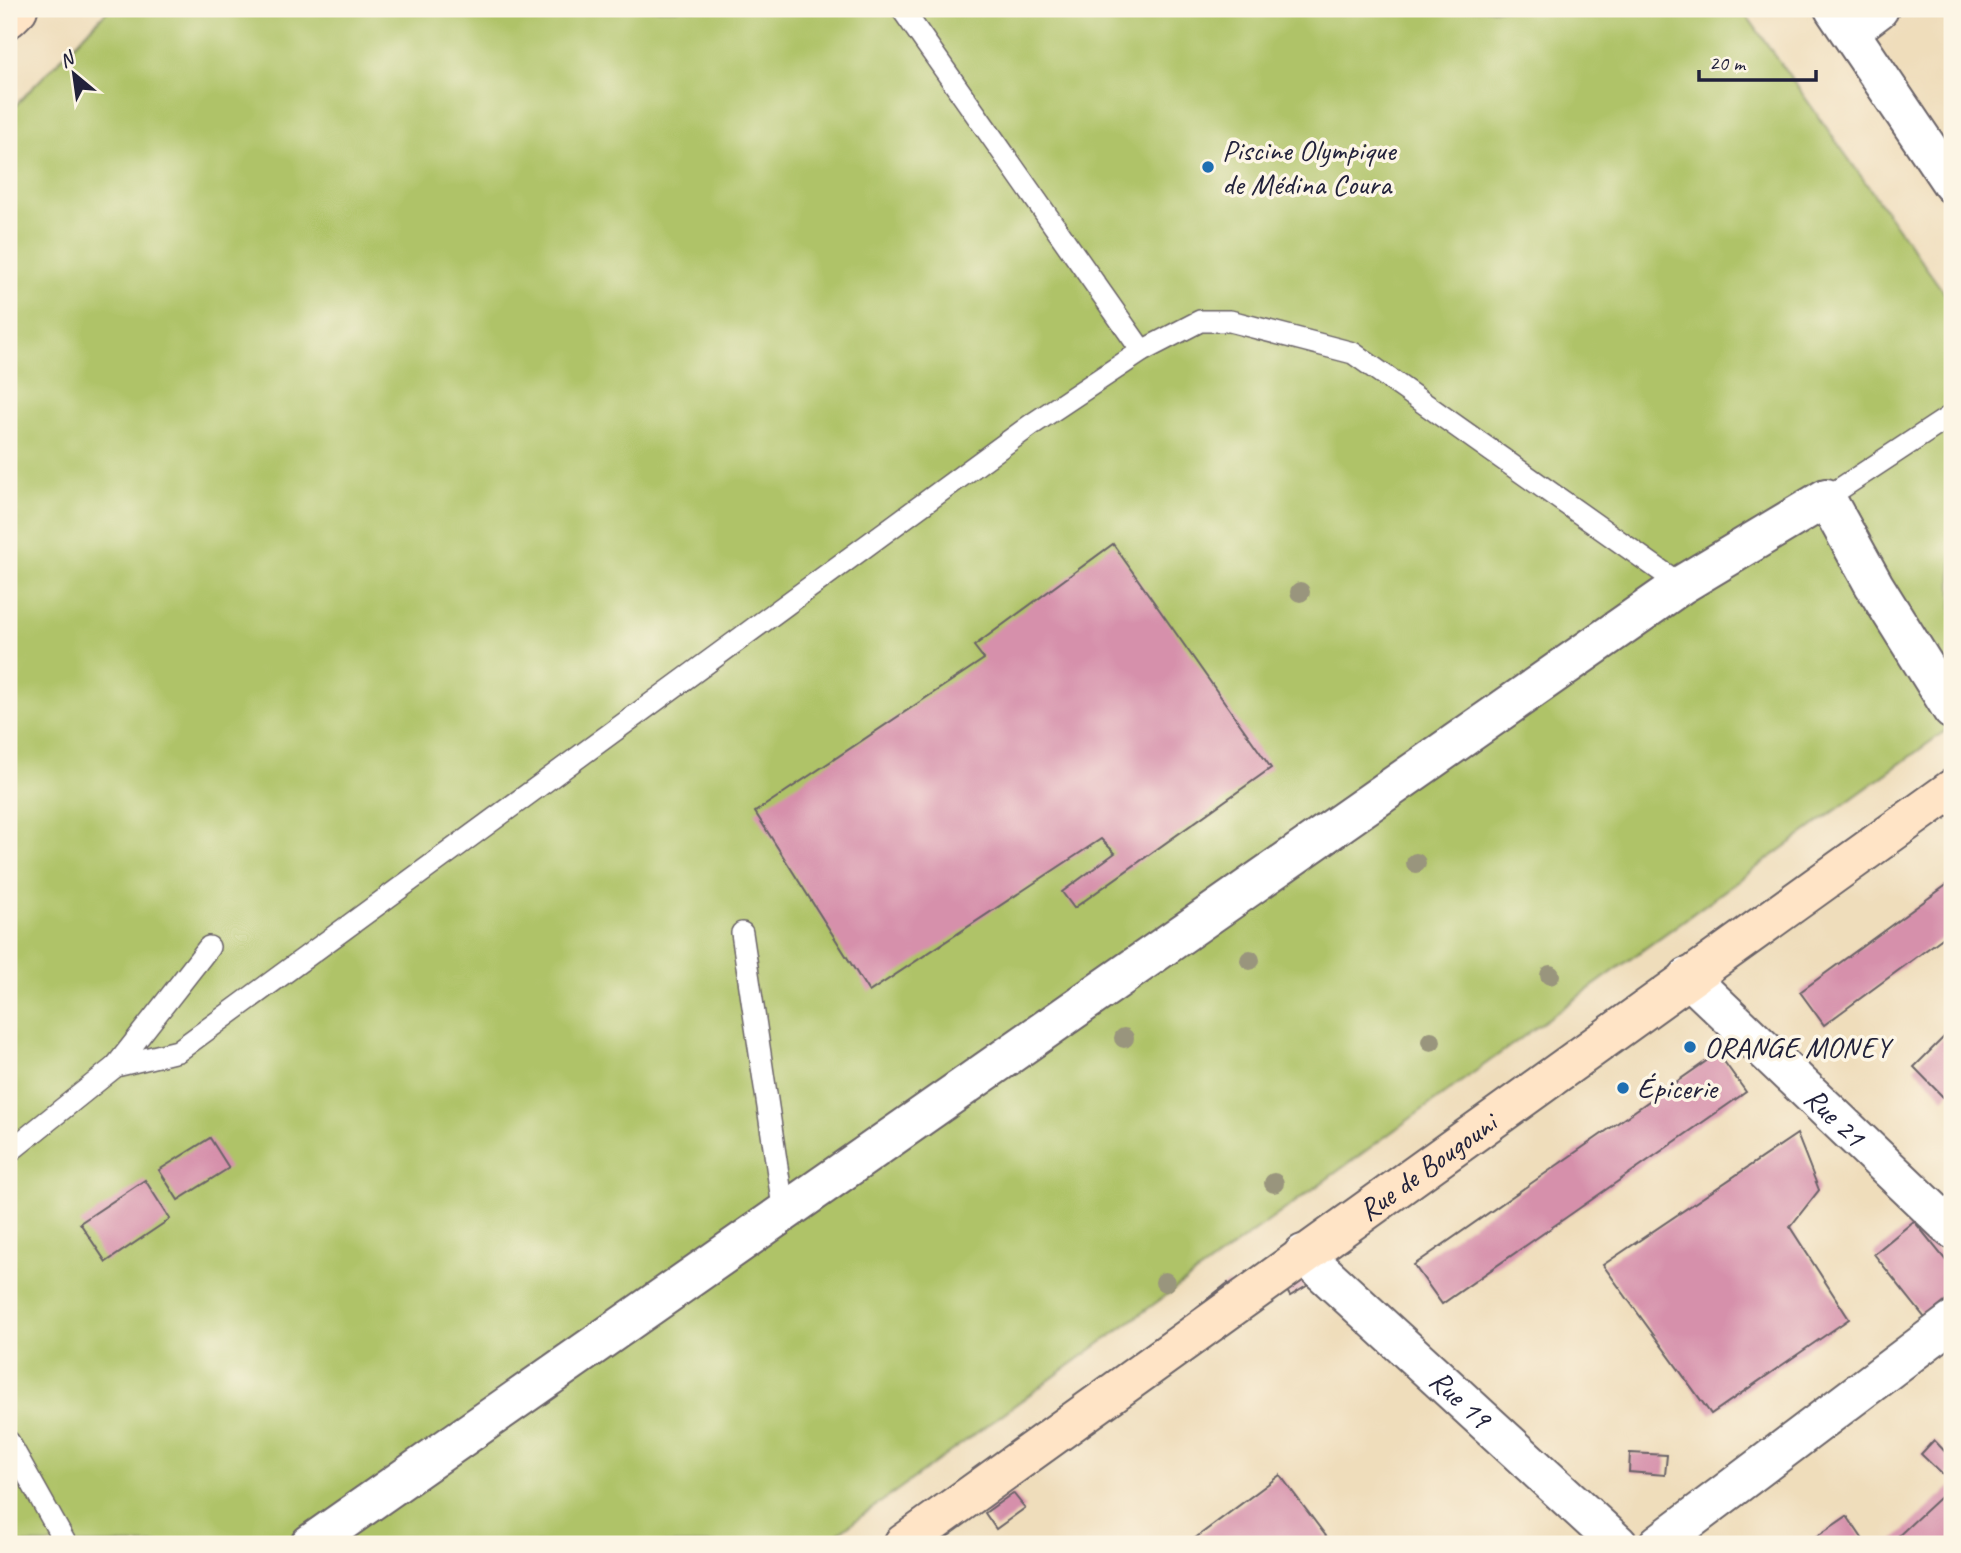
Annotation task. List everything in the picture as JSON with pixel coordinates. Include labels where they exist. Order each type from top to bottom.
[{"type":"main road","points":[[9,18],[18,9]]},
{"type":"main road","name":"Rue de Bougouni","points":[[903,1544],[1952,789]]},
{"type":"street","points":[[1855,16],[1952,184]]},
{"type":"street","points":[[310,1544],[1681,585],[1826,498],[1874,585],[1952,709]]},
{"type":"street","name":"Rue 21","points":[[1688,977],[1952,1229]]},
{"type":"street","name":"Rue 19","points":[[1303,1254],[1618,1544]]},
{"type":"street","points":[[1658,1544],[1952,1322]]},
{"type":"lane","points":[[902,9],[1142,351]]},
{"type":"lane","points":[[116,1066],[178,1051],[1020,433],[1142,351],[1200,321],[1230,321],[1353,353],[1681,585]]},
{"type":"lane","points":[[1826,498],[1952,415]]},
{"type":"lane","points":[[742,933],[784,1214]]},
{"type":"lane","points":[[9,1152],[116,1066],[209,947]]},
{"type":"lane","points":[[9,1442],[66,1544]]},
{"type":"green space","points":[[109,9],[1742,9],[1952,304],[1952,726],[823,1544],[9,1544],[9,112]]},
{"type":"building","points":[[1113,544],[1271,768],[1074,908],[1062,892],[1115,853],[1101,839],[869,992],[755,812],[984,659],[974,646]]},
{"type":"building","points":[[1952,881],[1952,931],[1824,1025],[1800,992]]},
{"type":"building","points":[[1952,1029],[1952,1089],[1944,1098],[1914,1067]]},
{"type":"building","points":[[1718,1053],[1746,1092],[1442,1304],[1414,1265]]},
{"type":"building","points":[[1797,1134],[1819,1190],[1790,1227],[1849,1319],[1711,1414],[1603,1265]]},
{"type":"building","points":[[210,1138],[229,1168],[178,1200],[159,1170]]},
{"type":"building","points":[[145,1180],[170,1219],[106,1262],[80,1223]]},
{"type":"building","points":[[1914,1221],[1952,1268],[1952,1296],[1925,1318],[1874,1254]]},
{"type":"building","points":[[1311,1274],[1315,1281],[1290,1296],[1286,1289]]},
{"type":"building","points":[[1228,1283],[1234,1291],[1189,1325],[1183,1318]]},
{"type":"building","points":[[1934,1440],[1952,1459],[1952,1470],[1945,1477],[1921,1454]]},
{"type":"building","points":[[1630,1453],[1667,1455],[1665,1475],[1629,1472]]},
{"type":"building","points":[[1280,1475],[1332,1544],[1197,1544],[1194,1539]]},
{"type":"building","points":[[1952,1486],[1952,1538],[1945,1544],[1898,1544],[1894,1540]]},
{"type":"building","points":[[1013,1493],[1025,1508],[996,1529],[985,1513]]},
{"type":"building","points":[[1847,1516],[1866,1544],[1806,1544]]},
{"type":"place","name":"Piscine Olympique de Médina Coura","points":[[1208,167]]},
{"type":"place","name":"ORANGE MONEY","points":[[1690,1047]]},
{"type":"place","name":"Épicerie","points":[[1623,1088]]}]
